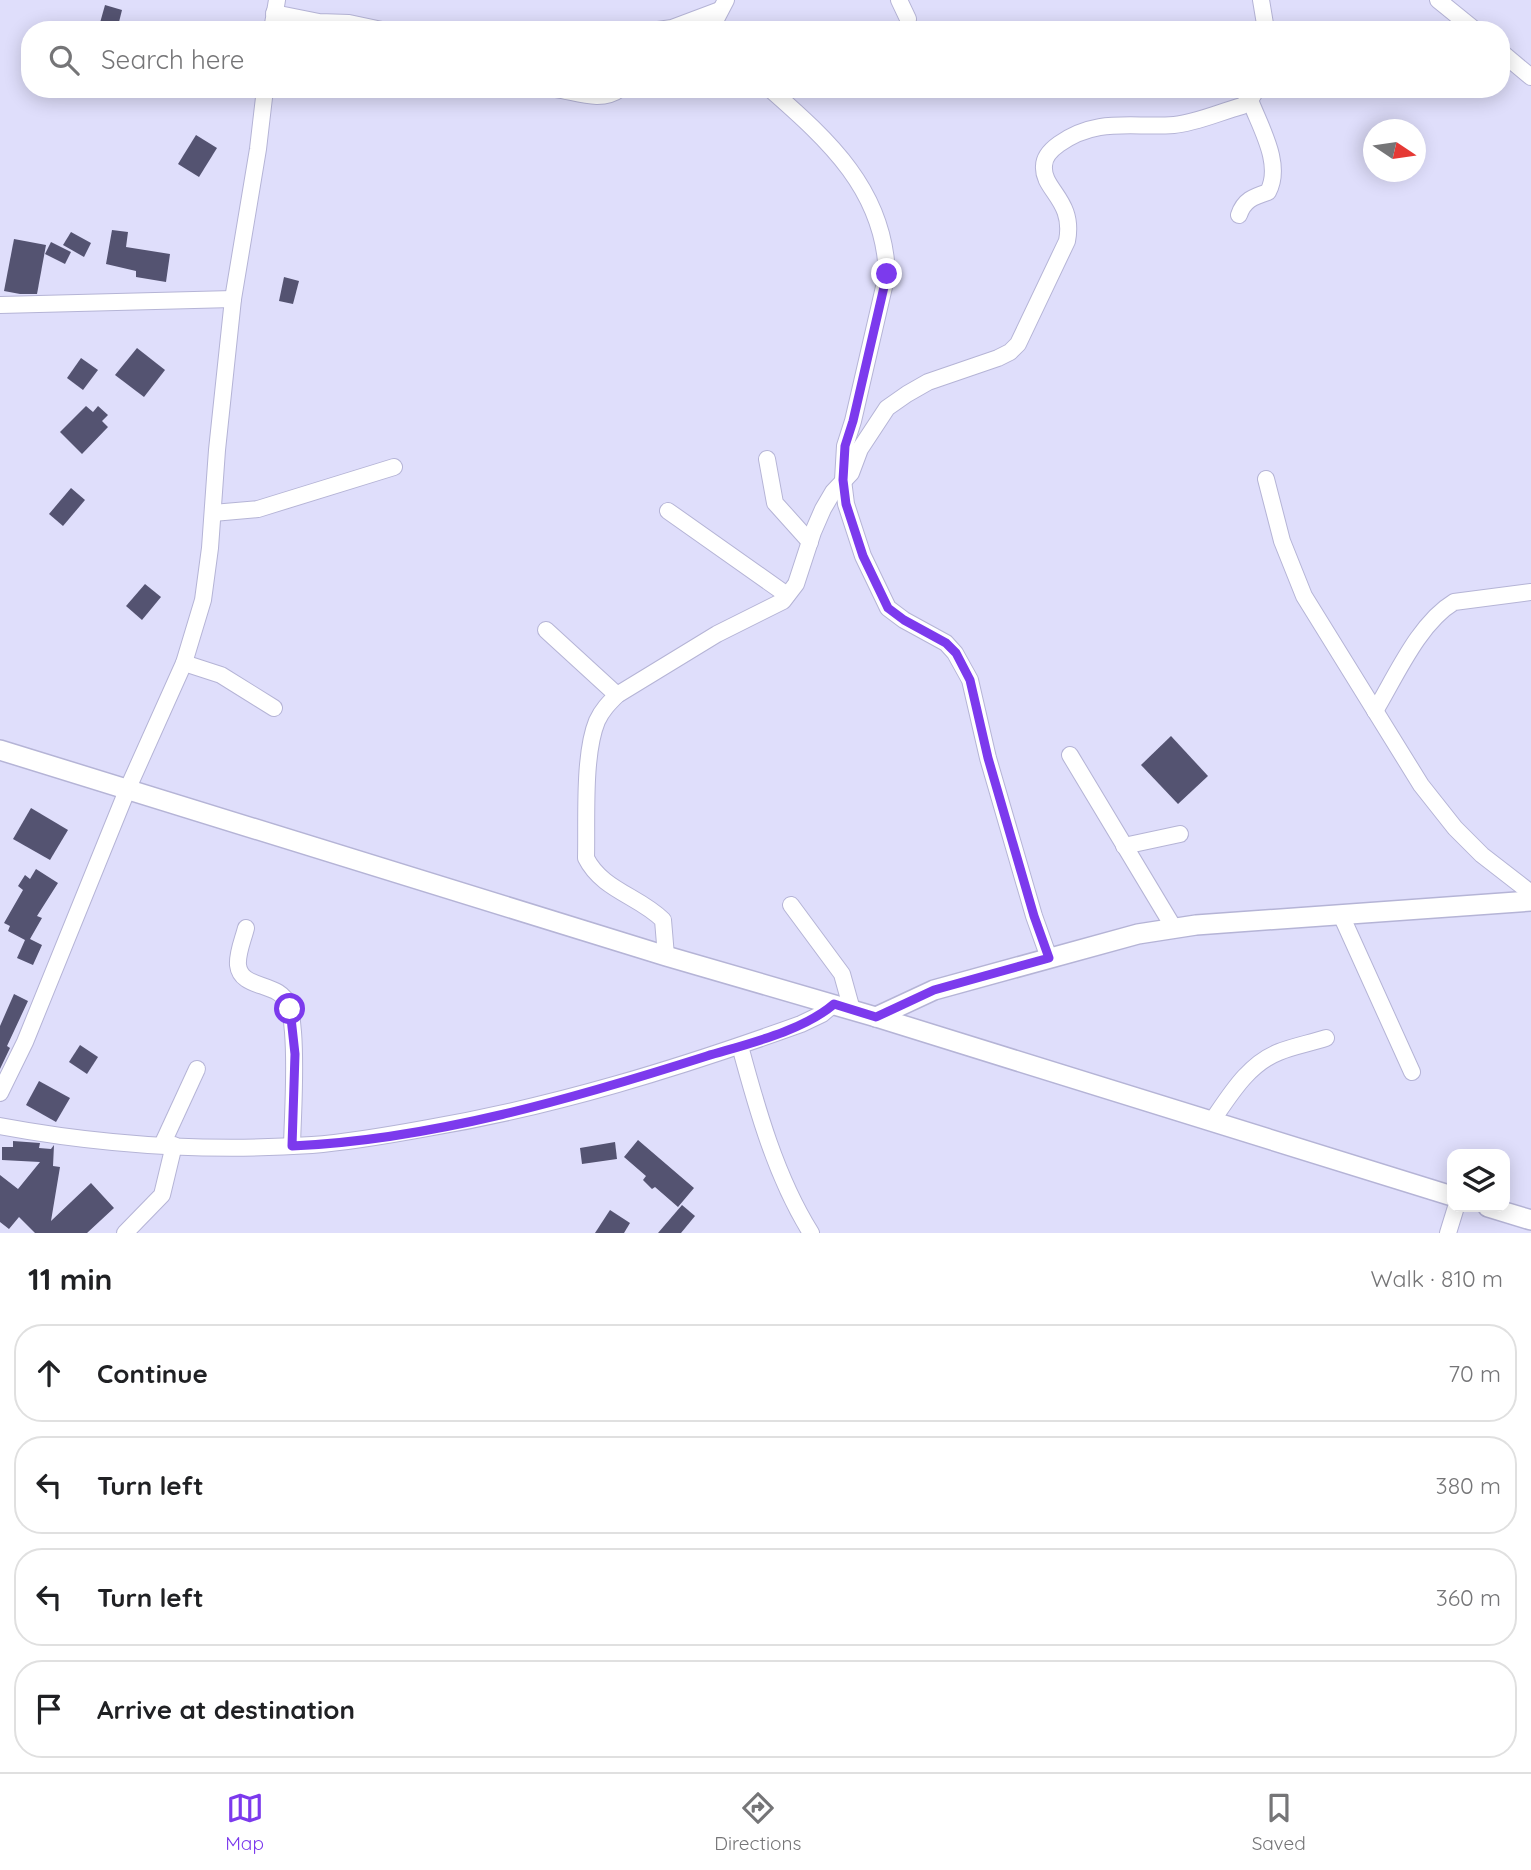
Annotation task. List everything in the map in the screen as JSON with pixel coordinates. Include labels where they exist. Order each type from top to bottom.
[{"type":"main road","points":[[0,750],[1447,1194]]},
{"type":"main road","points":[[876,1017],[934,990],[1138,934],[1174,928],[1531,901]]},
{"type":"main road","points":[[1505,1212],[1531,1220]]},
{"type":"street","points":[[899,0],[908,19]]},
{"type":"street","points":[[1261,0],[1264,21]]},
{"type":"street","points":[[1438,0],[1464,21]]},
{"type":"street","points":[[686,21],[723,5]]},
{"type":"street","points":[[715,21],[723,5]]},
{"type":"street","points":[[275,6],[317,21]]},
{"type":"street","points":[[1510,60],[1531,77]]},
{"type":"street","points":[[0,1093],[25,1042],[128,788],[184,663],[203,600],[211,548],[233,299],[264,98]]},
{"type":"street","points":[[780,98],[814,128],[862,185],[879,219],[886,250],[887,274],[845,446],[843,480],[846,504],[863,556],[888,608],[946,643],[956,653],[970,680],[988,758],[1049,958]]},
{"type":"street","points":[[666,956],[663,920],[633,898],[607,884],[592,870],[586,858],[591,746],[597,722],[605,707],[617,695],[717,634],[783,601],[796,584],[823,509],[851,472],[871,430],[887,408],[906,394],[949,374],[998,358],[1018,344],[1067,241],[1069,230],[1064,205],[1046,178],[1043,167],[1046,157],[1055,147],[1073,134],[1091,128],[1107,125],[1176,125],[1242,106],[1250,98]]},
{"type":"street","points":[[1239,215],[1243,204],[1268,192],[1272,184],[1272,160],[1254,98]]},
{"type":"street","points":[[0,305],[233,299]]},
{"type":"street","points":[[767,459],[775,503],[810,542]]},
{"type":"street","points":[[213,513],[258,509],[394,467]]},
{"type":"street","points":[[1266,479],[1282,541],[1304,596],[1421,785],[1455,828],[1482,855],[1531,893]]},
{"type":"street","points":[[668,511],[787,595]]},
{"type":"street","points":[[1375,711],[1433,617],[1445,607],[1454,602],[1531,592]]},
{"type":"street","points":[[546,630],[617,695]]},
{"type":"street","points":[[184,663],[221,675],[274,708]]},
{"type":"street","points":[[1070,755],[1174,928]]},
{"type":"street","points":[[1125,846],[1180,834]]},
{"type":"street","points":[[0,1126],[59,1137],[168,1145],[242,1148],[292,1146],[395,1134],[546,1104],[740,1046],[843,1007],[842,974],[791,905]]},
{"type":"street","points":[[1341,915],[1412,1072]]},
{"type":"street","points":[[246,928],[238,957],[241,975],[247,980],[279,992],[286,997],[290,1009],[295,1054],[292,1146]]},
{"type":"street","points":[[1212,1121],[1236,1086],[1262,1061],[1278,1052],[1326,1038]]},
{"type":"street","points":[[740,1046],[760,1119],[811,1233]]},
{"type":"street","points":[[125,1233],[162,1195],[168,1145],[197,1069]]},
{"type":"street","points":[[1448,1233],[1454,1212]]},
{"type":"building","points":[[105,5],[122,10],[119,21],[101,21]]},
{"type":"building","points":[[196,135],[217,148],[199,177],[178,164]]},
{"type":"building","points":[[112,230],[128,232],[126,247],[170,254],[166,282],[136,277],[136,271],[106,264]]},
{"type":"building","points":[[71,232],[91,243],[84,257],[63,245]]},
{"type":"building","points":[[14,239],[46,245],[37,294],[4,291]]},
{"type":"building","points":[[51,242],[71,252],[65,264],[45,254]]},
{"type":"building","points":[[284,277],[299,281],[293,304],[279,301]]},
{"type":"building","points":[[137,348],[165,370],[144,397],[115,375]]},
{"type":"building","points":[[81,358],[98,370],[83,390],[67,378]]},
{"type":"building","points":[[86,406],[93,412],[98,406],[108,415],[102,421],[108,427],[82,454],[60,432]]},
{"type":"building","points":[[71,488],[85,500],[63,526],[49,514]]},
{"type":"building","points":[[145,584],[161,597],[142,620],[126,606]]},
{"type":"building","points":[[1171,736],[1208,776],[1178,804],[1141,765]]},
{"type":"building","points":[[31,808],[68,830],[50,860],[13,839]]},
{"type":"building","points":[[36,869],[58,883],[37,916],[42,918],[30,939],[42,945],[33,965],[17,958],[25,940],[8,931],[10,926],[4,923],[23,890],[18,886],[25,875],[30,879]]},
{"type":"building","points":[[14,994],[28,1001],[7,1046],[10,1048],[0,1069],[0,1026]]},
{"type":"building","points":[[80,1045],[98,1057],[87,1074],[69,1062]]},
{"type":"building","points":[[39,1081],[70,1098],[56,1122],[26,1105]]},
{"type":"building","points":[[638,1140],[694,1188],[678,1207],[655,1187],[652,1189],[643,1180],[646,1176],[624,1157]]},
{"type":"building","points":[[13,1141],[40,1143],[39,1148],[51,1149],[54,1145],[53,1166],[60,1167],[51,1221],[91,1183],[114,1208],[87,1233],[35,1233],[19,1217],[9,1229],[0,1222],[0,1175],[18,1189],[40,1162],[2,1160],[2,1147],[13,1147]]},
{"type":"building","points":[[615,1142],[617,1159],[582,1164],[580,1148]]},
{"type":"building","points":[[682,1205],[695,1216],[681,1233],[658,1233]]},
{"type":"building","points":[[610,1210],[630,1223],[624,1233],[595,1233]]},
{"type":"route","points":[[290,1009],[295,1054],[292,1146],[314,1145],[395,1134],[546,1104],[740,1046],[801,1024],[822,1014],[834,1004],[876,1017],[934,990],[1049,958],[988,758],[970,680],[956,653],[946,643],[888,608],[863,556],[846,504],[843,480],[845,446],[887,274]]}]
